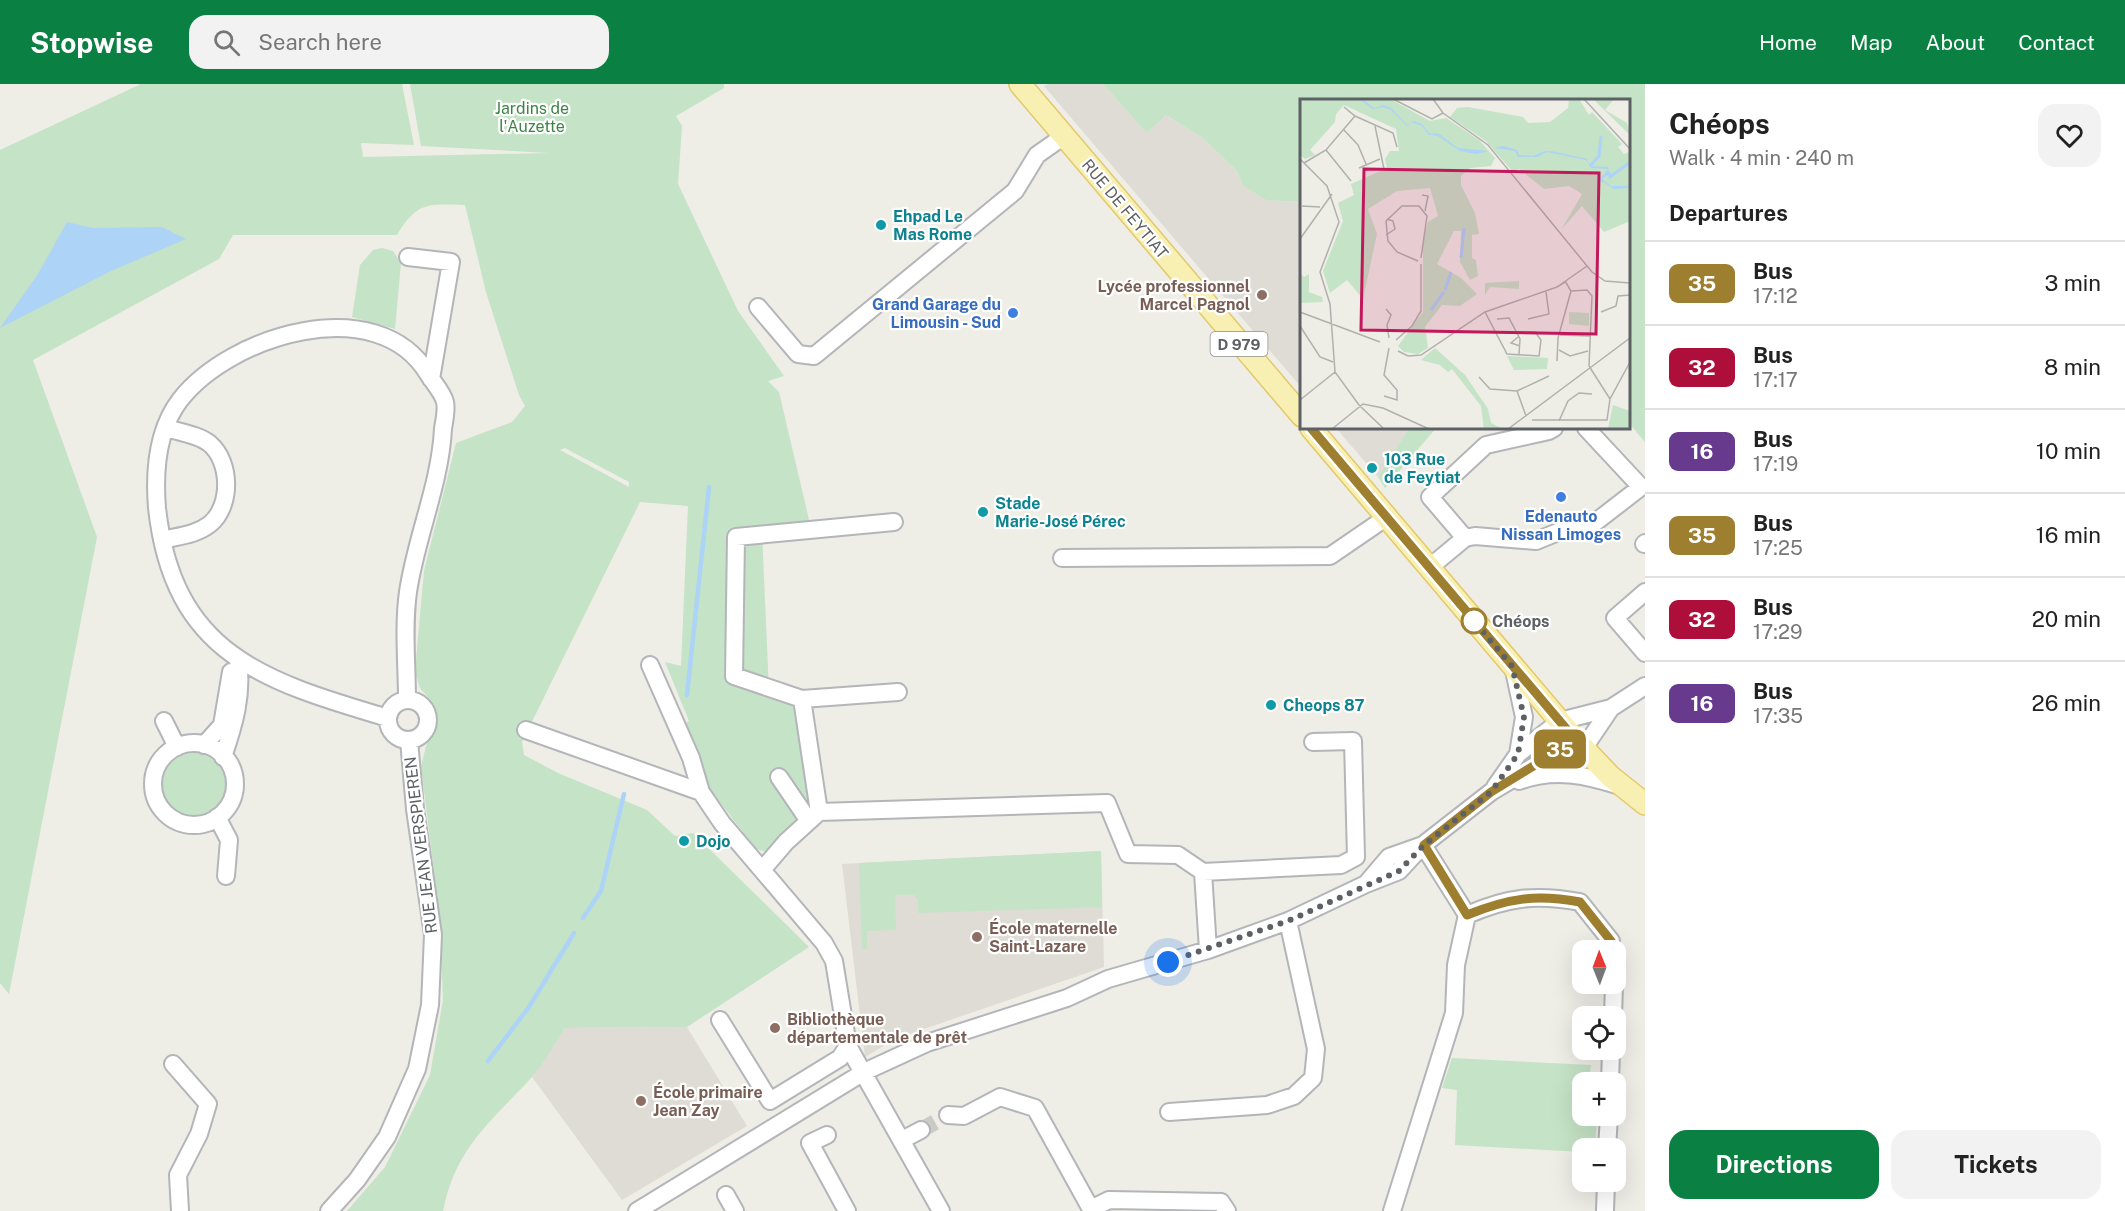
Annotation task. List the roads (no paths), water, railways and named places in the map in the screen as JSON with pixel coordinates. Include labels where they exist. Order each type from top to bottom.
[{"type":"main road","name":"RUE DE FEYTIAT","points":[[1020,84],[1300,414]]},
{"type":"main road","points":[[1312,429],[1579,743],[1623,787],[1645,804]]},
{"type":"street","points":[[758,307],[798,354],[814,356],[1015,191],[1036,155],[1064,136]]},
{"type":"street","points":[[408,257],[451,262],[431,379]]},
{"type":"street","points":[[388,718],[336,703],[238,661],[215,642],[191,614],[176,587],[162,540],[155,486],[159,443],[179,400],[215,365],[271,337],[329,327],[388,336],[423,365],[445,402],[442,444],[408,593],[407,700]]},
{"type":"street","points":[[162,540],[197,532],[213,522],[225,498],[226,470],[210,444],[166,428]]},
{"type":"street","points":[[1465,538],[1430,497],[1486,445],[1552,429]]},
{"type":"street","points":[[1430,567],[1465,538],[1474,536],[1536,541],[1558,532],[1584,531],[1641,487],[1587,429]]},
{"type":"street","points":[[1062,558],[1330,556],[1387,517]]},
{"type":"street","points":[[894,522],[736,537],[734,676],[802,699],[898,692]]},
{"type":"street","points":[[1643,646],[1616,618],[1645,592]]},
{"type":"street","points":[[204,745],[222,725],[230,674],[238,661]]},
{"type":"street","points":[[223,757],[236,718],[240,678],[238,661]]},
{"type":"street","points":[[650,665],[691,758],[701,792],[722,823],[824,943],[834,961],[848,1046],[939,1210]]},
{"type":"street","points":[[1512,666],[1524,717],[1518,754]]},
{"type":"street","points":[[637,1211],[864,1072],[927,1043],[1067,998],[1108,979],[1208,950],[1288,921],[1366,884],[1389,857],[1424,845],[1491,792],[1553,754],[1579,743],[1611,708],[1644,688]]},
{"type":"street","points":[[802,699],[814,816]]},
{"type":"street","points":[[407,700],[419,703],[428,719],[420,736],[409,740],[396,736],[391,731],[388,718],[394,706],[407,700]]},
{"type":"street","points":[[1491,792],[1518,754],[1560,721],[1611,708]]},
{"type":"street","points":[[164,721],[177,747]]},
{"type":"street","points":[[526,730],[701,792]]},
{"type":"street","name":"RUE JEAN VERSPIEREN","points":[[329,1211],[357,1180],[387,1137],[417,1070],[430,1005],[433,935],[415,809],[409,740]]},
{"type":"street","points":[[762,870],[786,842],[814,816],[1107,803],[1128,854],[1179,855],[1203,872],[1341,865],[1356,857],[1353,741],[1312,742]]},
{"type":"street","points":[[204,745],[223,757],[233,772],[235,786],[232,799],[217,817],[201,825],[188,825],[175,821],[157,802],[153,790],[153,777],[166,754],[177,747],[204,745]]},
{"type":"street","points":[[1491,792],[1526,779],[1557,773],[1587,775],[1623,787]]},
{"type":"street","points":[[779,777],[814,816]]},
{"type":"street","points":[[217,817],[228,840],[226,876]]},
{"type":"street","points":[[1392,1211],[1454,1013],[1456,965],[1467,915],[1424,845]]},
{"type":"street","points":[[1203,872],[1208,950]]},
{"type":"street","points":[[1467,915],[1514,898],[1550,897],[1580,902],[1610,940]]},
{"type":"street","points":[[1169,1112],[1267,1105],[1294,1096],[1312,1078],[1316,1049],[1288,921]]},
{"type":"street","points":[[720,1020],[770,1101],[840,1058],[848,1046]]},
{"type":"street","points":[[173,1064],[208,1104],[199,1134],[178,1175],[180,1211]]},
{"type":"street","points":[[948,1115],[964,1116],[1000,1097],[1035,1108],[1092,1210],[1109,1200],[1221,1202],[1227,1211]]},
{"type":"street","points":[[902,1140],[921,1130]]},
{"type":"street","points":[[827,1134],[810,1143],[848,1211]]},
{"type":"street","points":[[1605,1211],[1606,1192]]},
{"type":"street","points":[[726,1195],[735,1211]]},
{"type":"water","points":[[67,222],[93,228],[162,227],[186,239],[111,271],[0,328],[38,274]]},
{"type":"waterway","points":[[687,695],[709,487]]},
{"type":"waterway","points":[[583,918],[601,891],[624,794]]},
{"type":"waterway","points":[[488,1061],[529,1007],[574,933]]},
{"type":"tunnel","points":[[921,1130],[948,1115]]},
{"type":"place","name":"Ehpad Le Mas Rome","points":[[881,225]]},
{"type":"place","name":"Lycée professionnel Marcel Pagnol","points":[[1262,295]]},
{"type":"place","name":"Grand Garage du Limousin - Sud","points":[[1013,313]]},
{"type":"place","name":"103 Rue de Feytiat","points":[[1372,468]]},
{"type":"place","name":"Edenauto Nissan Limoges","points":[[1561,497]]},
{"type":"place","name":"Stade Marie-José Pérec","points":[[983,512]]},
{"type":"place","name":"Chéops","points":[[1474,621]]},
{"type":"place","name":"Cheops 87","points":[[1271,705]]},
{"type":"place","name":"Dojo","points":[[684,841]]},
{"type":"place","name":"École maternelle Saint-Lazare","points":[[977,937]]},
{"type":"place","name":"Bibliothèque départementale de prêt","points":[[775,1028]]},
{"type":"place","name":"École primaire Jean Zay","points":[[641,1101]]},
{"type":"park label","name":"Jardins de l'Auzette","points":[[532,117]]}]
